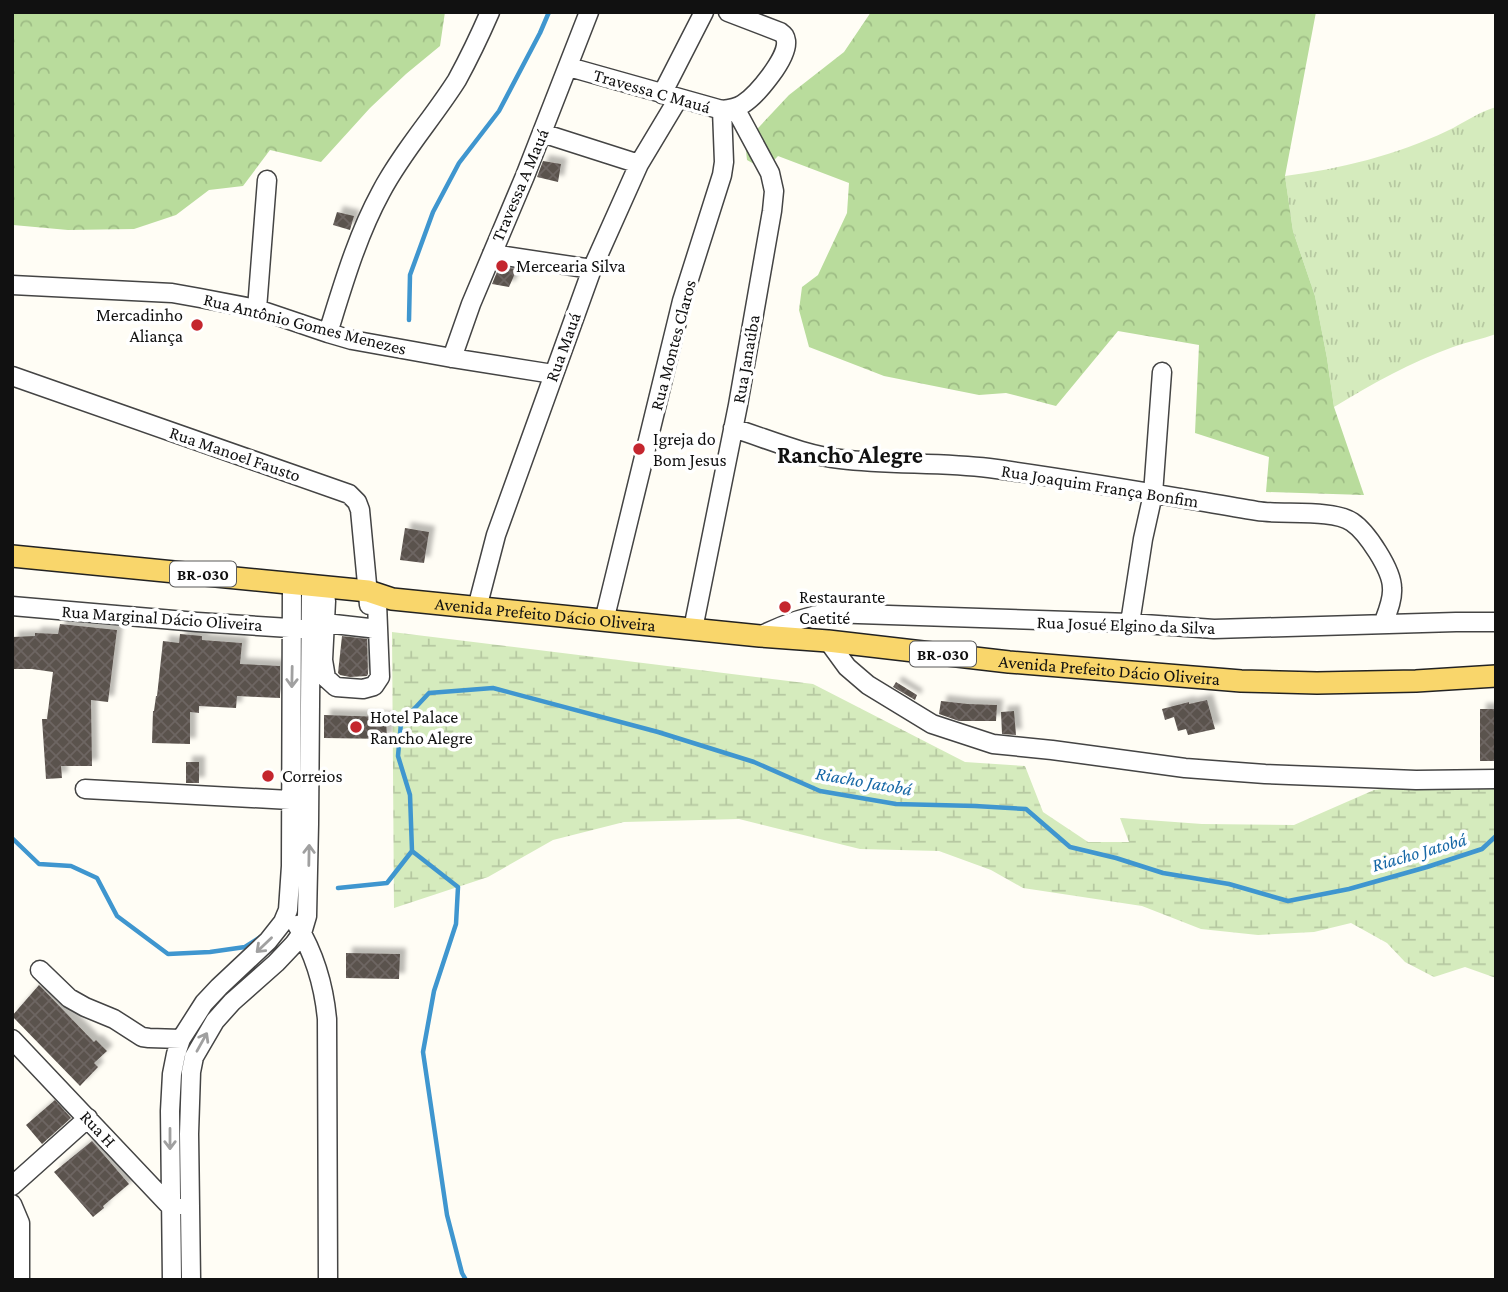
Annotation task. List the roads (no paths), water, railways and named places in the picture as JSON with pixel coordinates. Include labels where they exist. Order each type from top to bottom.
[{"type":"main road","name":"Avenida Prefeito Dácio Oliveira","points":[[12,556],[307,594]]},
{"type":"main road","name":"Avenida Prefeito Dácio Oliveira","points":[[12,570],[477,608],[828,641],[1009,662],[1241,681],[1379,682],[1496,676]]},
{"type":"street","points":[[328,333],[344,279],[381,191],[457,80],[490,12]]},
{"type":"street","name":"Travessa A Mauá","points":[[452,358],[471,304],[589,12]]},
{"type":"street","name":"Rua Mauá","points":[[477,608],[496,535],[592,269],[670,96],[704,12]]},
{"type":"street","points":[[728,12],[780,32],[786,43],[784,52],[759,91],[743,104],[729,109]]},
{"type":"street","name":"Travessa C Mauá","points":[[569,67],[670,96],[729,109]]},
{"type":"street","name":"Rua Janaúba","points":[[693,629],[733,428],[774,191],[771,173],[729,109]]},
{"type":"street","name":"Rua Montes Claros","points":[[604,621],[682,301],[722,175],[729,109]]},
{"type":"street","points":[[542,133],[639,164]]},
{"type":"street","points":[[257,309],[267,180]]},
{"type":"street","points":[[492,254],[592,269]]},
{"type":"street","name":"Rua Antônio Gomes Menezes","points":[[12,285],[172,293],[257,309],[328,333],[373,344],[554,374]]},
{"type":"street","points":[[1129,623],[1153,494],[1162,372]]},
{"type":"street","name":"Rua Manoel Fausto","points":[[12,376],[349,494],[360,510],[376,600],[380,677],[374,687],[336,687],[326,678],[323,660],[310,627]]},
{"type":"street","name":"Rua Joaquim França Bonfim","points":[[733,428],[809,453],[839,459],[986,468],[1266,512],[1335,515],[1350,520],[1363,531],[1390,577],[1393,587],[1391,601],[1383,624]]},
{"type":"street","points":[[191,1280],[188,1134],[194,1057],[215,1021],[295,944],[302,933],[307,916],[310,627],[307,594]]},
{"type":"street","points":[[172,1280],[170,1111],[176,1054],[181,1039],[204,1003],[276,933],[288,910],[291,779],[310,627],[307,594]]},
{"type":"street","name":"Rua Marginal Dácio Oliveira","points":[[12,606],[197,622],[378,629]]},
{"type":"street","name":"Rua Josué Elgino da Silva","points":[[760,636],[786,623],[828,614],[1129,623],[1214,629],[1496,622]]},
{"type":"street","points":[[828,641],[847,667],[868,685],[932,724],[993,744],[1185,768],[1265,774],[1416,780],[1496,779]]},
{"type":"street","points":[[291,779],[310,777]]},
{"type":"street","points":[[85,789],[290,800]]},
{"type":"street","points":[[288,910],[302,933],[317,970],[326,1005],[328,1280]]},
{"type":"street","points":[[40,970],[69,998],[114,1019],[142,1037],[181,1039]]},
{"type":"street","name":"Rua H","points":[[12,1040],[170,1206]]},
{"type":"street","points":[[12,1186],[88,1118]]},
{"type":"street","points":[[12,1204],[20,1223],[20,1280]]},
{"type":"street","points":[[170,1206],[190,1206]]},
{"type":"waterway","points":[[409,320],[410,275],[433,212],[459,163],[499,111],[549,12]]},
{"type":"waterway","name":"Riacho Jatobá","points":[[338,888],[387,883],[412,851],[410,795],[398,756],[401,723],[429,693],[493,688],[658,732],[754,762],[820,791],[896,804],[1026,809],[1070,847],[1163,873],[1229,884],[1288,901],[1349,889],[1427,867],[1482,849],[1496,836]]},
{"type":"waterway","name":"Riacho Jatobá","points":[[12,838],[39,864],[71,866],[97,878],[117,916],[168,954],[245,947],[262,936]]},
{"type":"waterway","points":[[412,851],[458,887],[456,924],[434,991],[423,1052],[447,1215],[466,1280]]},
{"type":"place","name":"Mercearia Silva","points":[[502,266]]},
{"type":"place","name":"Mercadinho Aliança","points":[[197,325]]},
{"type":"place","name":"Igreja do Bom Jesus","points":[[639,449]]},
{"type":"place","name":"Restaurante Caetité","points":[[785,607]]},
{"type":"place","name":"Hotel Palace Rancho Alegre","points":[[356,727]]},
{"type":"place","name":"Correios","points":[[268,776]]},
{"type":"district","name":"Rancho Alegre","points":[[850,454]]}]
